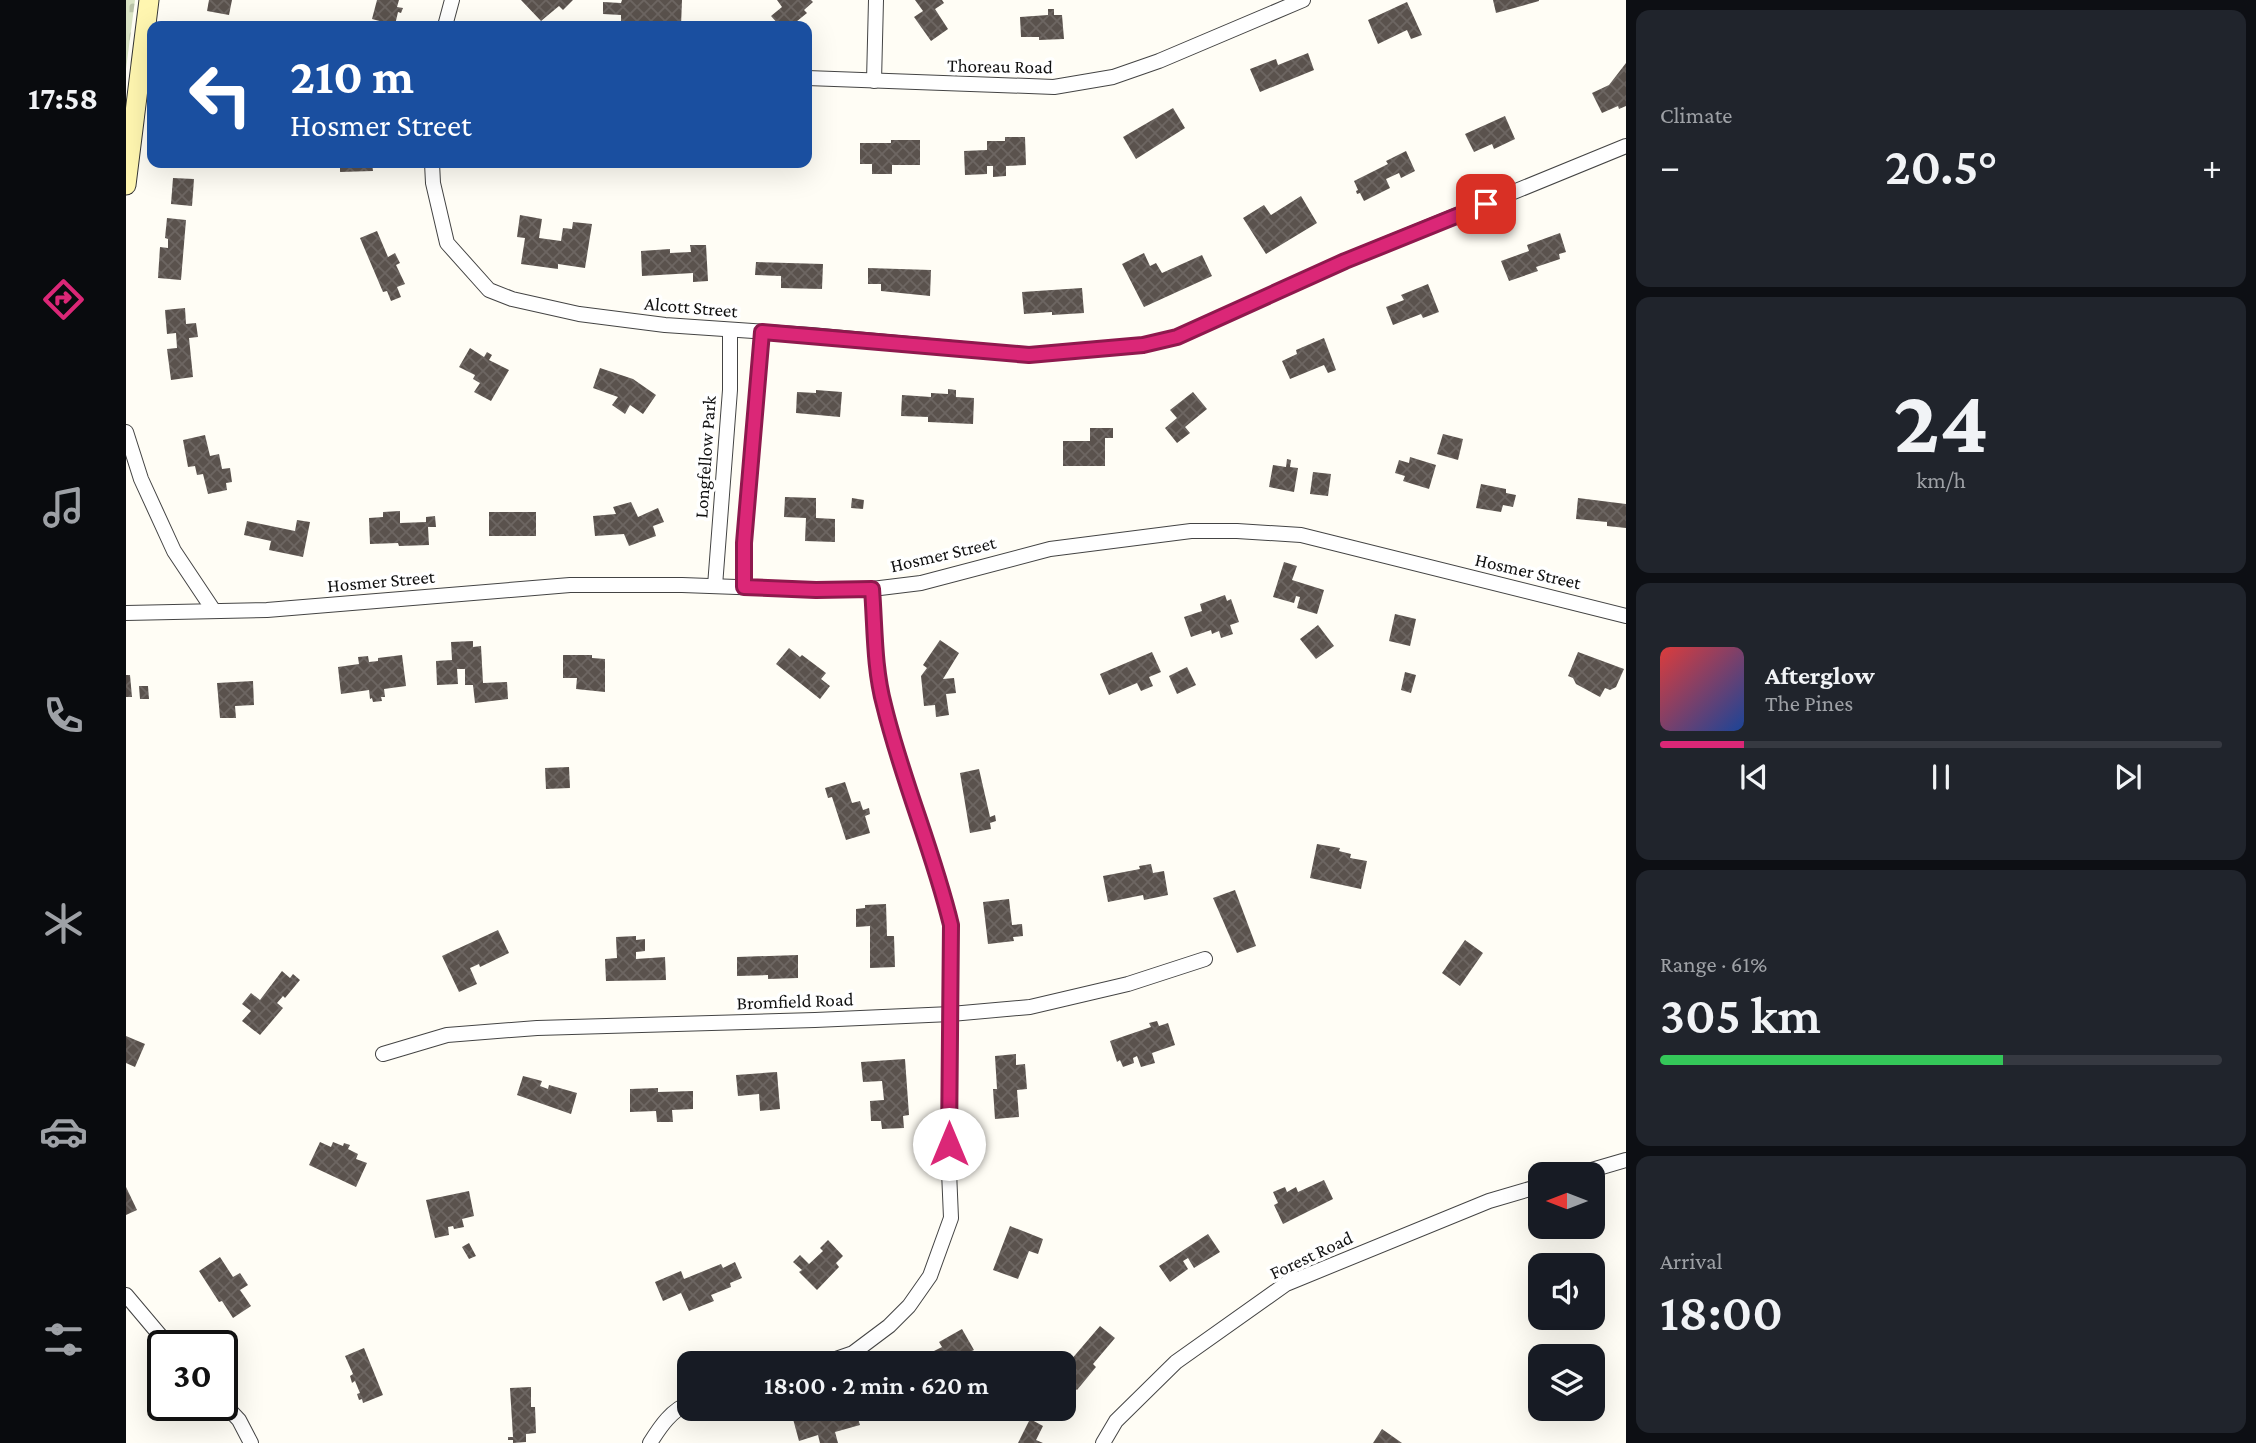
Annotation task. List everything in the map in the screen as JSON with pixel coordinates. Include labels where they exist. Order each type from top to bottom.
[{"type":"street","points":[[126,186],[149,0]]},
{"type":"street","points":[[446,21],[452,0]]},
{"type":"street","points":[[874,81],[876,0]]},
{"type":"street","name":"Thoreau Road","points":[[812,78],[1054,87],[1113,77],[1159,61],[1303,0]]},
{"type":"street","name":"Alcott Street","points":[[432,168],[433,183],[447,243],[489,290],[512,299],[579,314],[665,326],[1029,355],[1143,345],[1177,337],[1345,261],[1626,146]]},
{"type":"street","name":"Longfellow Park","points":[[715,586],[730,390],[730,330]]},
{"type":"street","points":[[744,587],[744,543],[762,332]]},
{"type":"street","points":[[126,432],[141,479],[174,551],[214,611]]},
{"type":"street","name":"Hosmer Street","points":[[126,613],[267,610],[570,585],[872,589],[921,583],[1050,549],[1191,531],[1237,531],[1301,535],[1626,617]]},
{"type":"street","points":[[856,1351],[909,1307],[930,1276],[951,1218],[951,925],[943,891],[883,704],[877,672],[872,589]]},
{"type":"street","name":"Bromfield Road","points":[[383,1054],[447,1035],[537,1028],[951,1014],[1030,1007],[1081,997],[1205,959]]},
{"type":"street","points":[[1605,1166],[1626,1160]]},
{"type":"street","name":"Forest Road","points":[[1103,1443],[1116,1421],[1176,1362],[1286,1284],[1489,1201],[1528,1190]]},
{"type":"street","points":[[126,1295],[156,1330]]},
{"type":"street","points":[[650,1443],[660,1426],[677,1410]]},
{"type":"street","points":[[238,1419],[251,1443]]},
{"type":"green space","points":[[126,0],[135,0],[126,69]]},
{"type":"building","points":[[209,0],[232,0],[229,15],[207,11]]},
{"type":"building","points":[[377,0],[399,0],[397,7],[403,8],[401,13],[398,12],[396,21],[372,19]]},
{"type":"building","points":[[521,0],[573,0],[563,10],[559,6],[541,21]]},
{"type":"building","points":[[622,0],[682,0],[681,21],[621,21],[621,15],[603,14],[603,2],[621,3]]},
{"type":"building","points":[[777,0],[813,2],[804,10],[807,13],[797,21],[776,21],[771,16],[782,7]]},
{"type":"building","points":[[915,0],[942,0],[944,3],[935,9],[948,29],[931,41],[914,17],[923,11]]},
{"type":"building","points":[[1493,0],[1539,0],[1539,1],[1496,13]]},
{"type":"building","points":[[1407,2],[1422,35],[1411,39],[1407,30],[1378,44],[1368,20]]},
{"type":"building","points":[[1048,9],[1054,9],[1054,15],[1062,15],[1064,39],[1039,40],[1039,37],[1021,37],[1020,17],[1048,15]]},
{"type":"building","points":[[1308,53],[1314,70],[1260,92],[1250,69],[1276,59],[1278,65]]},
{"type":"building","points":[[1626,63],[1626,106],[1619,109],[1618,106],[1602,113],[1592,93],[1609,85]]},
{"type":"building","points":[[1173,108],[1185,128],[1136,159],[1123,137]]},
{"type":"building","points":[[1505,116],[1515,139],[1494,149],[1492,144],[1474,152],[1465,134]]},
{"type":"building","points":[[1005,137],[1025,137],[1026,165],[1006,166],[1006,176],[993,177],[993,166],[987,166],[987,174],[965,175],[964,151],[987,150],[987,141],[1005,141]]},
{"type":"building","points":[[891,140],[920,140],[920,165],[892,165],[892,174],[872,174],[872,164],[860,164],[860,143],[891,143]]},
{"type":"building","points":[[1406,151],[1415,171],[1401,178],[1399,173],[1386,179],[1390,188],[1364,201],[1360,193],[1357,194],[1354,181],[1388,164],[1386,161]]},
{"type":"building","points":[[340,168],[373,168],[373,171],[340,172]]},
{"type":"building","points":[[173,178],[194,179],[192,206],[171,204]]},
{"type":"building","points":[[1301,196],[1317,223],[1266,254],[1243,218],[1264,205],[1271,215]]},
{"type":"building","points":[[520,215],[542,219],[539,238],[561,241],[563,228],[572,229],[573,222],[592,224],[585,268],[558,264],[558,269],[521,264],[525,238],[517,237]]},
{"type":"building","points":[[167,218],[186,220],[181,280],[158,278],[160,247],[168,248],[168,239],[165,238]]},
{"type":"building","points":[[377,231],[388,257],[395,253],[400,263],[396,265],[405,284],[397,287],[401,297],[391,301],[387,291],[383,292],[360,238]]},
{"type":"building","points":[[1560,233],[1566,252],[1559,254],[1560,259],[1536,267],[1538,271],[1509,281],[1501,261],[1529,251],[1527,245]]},
{"type":"building","points":[[690,245],[706,245],[708,281],[693,282],[693,273],[642,276],[641,251],[670,249],[670,253],[691,252]]},
{"type":"building","points":[[1144,253],[1150,266],[1156,263],[1162,273],[1202,255],[1212,276],[1144,307],[1122,264]]},
{"type":"building","points":[[756,262],[823,264],[822,289],[781,288],[781,276],[755,275]]},
{"type":"building","points":[[868,268],[931,270],[930,296],[881,291],[881,284],[868,284]]},
{"type":"building","points":[[1428,284],[1439,312],[1423,318],[1421,314],[1393,325],[1386,307],[1404,300],[1401,295]]},
{"type":"building","points":[[1082,288],[1084,313],[1024,314],[1022,292]]},
{"type":"building","points":[[185,308],[186,324],[196,323],[198,337],[189,338],[193,377],[171,380],[167,349],[177,348],[176,333],[167,334],[165,310]]},
{"type":"building","points":[[1324,338],[1336,370],[1328,373],[1324,365],[1290,379],[1282,361],[1297,354],[1296,350]]},
{"type":"building","points":[[470,348],[484,357],[487,352],[492,355],[489,360],[509,370],[491,401],[474,392],[480,383],[473,379],[475,375],[459,367]]},
{"type":"building","points":[[600,368],[633,379],[656,395],[643,414],[630,405],[625,414],[612,405],[618,397],[593,388]]},
{"type":"building","points":[[948,389],[956,390],[956,397],[974,398],[973,424],[928,422],[928,417],[901,416],[902,395],[931,397],[931,393],[948,394]]},
{"type":"building","points":[[816,390],[842,392],[840,417],[796,413],[797,392],[816,393]]},
{"type":"building","points":[[1193,392],[1207,409],[1185,427],[1190,433],[1177,443],[1165,428],[1177,418],[1170,410]]},
{"type":"building","points":[[1090,428],[1113,428],[1113,438],[1105,438],[1105,466],[1063,466],[1063,441],[1090,441]]},
{"type":"building","points":[[1443,434],[1463,439],[1458,460],[1437,454]]},
{"type":"building","points":[[205,435],[210,456],[219,454],[222,469],[230,468],[232,482],[226,483],[227,490],[208,494],[203,474],[197,475],[195,466],[188,467],[183,440]]},
{"type":"building","points":[[1410,457],[1436,465],[1429,489],[1403,481],[1405,476],[1395,473],[1399,460],[1409,463]]},
{"type":"building","points":[[1287,459],[1291,460],[1290,467],[1298,468],[1294,492],[1269,487],[1273,465],[1286,467]]},
{"type":"building","points":[[1313,472],[1331,474],[1328,496],[1310,494]]},
{"type":"building","points":[[1481,484],[1506,489],[1506,493],[1516,495],[1513,507],[1503,505],[1501,512],[1476,508]]},
{"type":"building","points":[[785,497],[816,498],[816,518],[835,519],[835,542],[805,541],[806,518],[784,517]]},
{"type":"building","points":[[852,498],[864,500],[863,509],[851,508]]},
{"type":"building","points":[[1578,498],[1626,504],[1626,528],[1607,526],[1607,522],[1576,519]]},
{"type":"building","points":[[631,502],[638,517],[658,508],[664,522],[653,526],[656,536],[629,546],[624,534],[595,536],[593,516],[616,514],[613,507]]},
{"type":"building","points":[[400,511],[400,523],[426,522],[426,517],[435,516],[436,527],[428,527],[429,545],[370,544],[369,518],[383,517],[383,512]]},
{"type":"building","points":[[489,512],[536,512],[536,536],[489,536]]},
{"type":"building","points":[[297,520],[310,522],[303,557],[269,550],[271,541],[244,535],[247,521],[295,531]]},
{"type":"building","points":[[1284,562],[1297,566],[1292,580],[1324,590],[1317,614],[1297,608],[1300,597],[1296,596],[1294,603],[1273,597]]},
{"type":"building","points":[[1225,595],[1227,601],[1231,599],[1239,622],[1230,625],[1233,634],[1221,638],[1219,631],[1212,634],[1211,630],[1191,637],[1184,617],[1202,611],[1200,604]]},
{"type":"building","points":[[1395,614],[1416,619],[1410,646],[1389,641]]},
{"type":"building","points":[[1318,625],[1334,646],[1316,659],[1300,639]]},
{"type":"building","points":[[940,640],[959,653],[943,679],[954,678],[956,693],[946,694],[949,715],[936,717],[935,705],[924,706],[921,676],[927,668],[923,665]]},
{"type":"building","points":[[473,641],[473,647],[481,646],[483,683],[507,682],[508,699],[475,703],[473,685],[465,685],[465,669],[457,669],[458,684],[437,685],[436,661],[452,660],[451,642]]},
{"type":"building","points":[[789,648],[826,673],[821,679],[830,686],[820,699],[776,664]]},
{"type":"building","points":[[1152,652],[1161,672],[1149,677],[1153,686],[1141,691],[1137,683],[1109,695],[1100,674]]},
{"type":"building","points":[[1578,652],[1624,669],[1616,687],[1610,690],[1605,688],[1600,697],[1576,684],[1573,678],[1568,676]]},
{"type":"building","points":[[402,655],[406,686],[384,689],[385,697],[381,697],[382,701],[373,702],[369,690],[341,694],[338,667],[359,664],[358,657],[368,656],[369,662]]},
{"type":"building","points":[[563,655],[592,655],[592,658],[605,659],[605,692],[576,689],[577,678],[563,678]]},
{"type":"building","points":[[1187,667],[1196,685],[1177,694],[1169,676]]},
{"type":"building","points":[[1405,672],[1416,675],[1411,693],[1401,690]]},
{"type":"building","points":[[126,675],[130,675],[132,697],[126,697]]},
{"type":"building","points":[[253,681],[254,705],[235,706],[236,718],[220,718],[217,683]]},
{"type":"building","points":[[139,686],[148,686],[149,699],[140,699]]},
{"type":"building","points":[[569,767],[570,788],[546,789],[545,768]]},
{"type":"building","points":[[979,769],[990,817],[995,815],[996,821],[990,823],[991,829],[970,833],[960,773]]},
{"type":"building","points":[[845,782],[852,803],[860,801],[863,810],[869,808],[870,814],[865,816],[870,833],[846,840],[832,797],[828,798],[825,788]]},
{"type":"building","points":[[1317,844],[1340,848],[1339,851],[1351,854],[1350,858],[1367,861],[1361,889],[1310,878]]},
{"type":"building","points":[[1151,864],[1153,873],[1164,871],[1168,895],[1144,900],[1143,895],[1108,902],[1103,876],[1140,869],[1139,866]]},
{"type":"building","points":[[1235,890],[1256,946],[1237,953],[1213,898]]},
{"type":"building","points":[[1009,899],[1012,925],[1022,924],[1023,936],[1013,937],[1014,941],[988,944],[983,902]]},
{"type":"building","points":[[886,904],[887,936],[894,936],[895,967],[870,968],[870,926],[856,927],[856,909],[865,908],[865,905]]},
{"type":"building","points":[[498,930],[509,953],[480,967],[479,964],[470,968],[477,984],[459,992],[442,956]]},
{"type":"building","points":[[636,936],[636,940],[645,939],[645,951],[636,952],[636,959],[665,957],[666,980],[606,981],[605,959],[617,958],[616,937]]},
{"type":"building","points":[[1465,940],[1483,953],[1460,986],[1442,973]]},
{"type":"building","points":[[798,955],[798,978],[737,976],[737,957]]},
{"type":"building","points":[[282,971],[290,978],[293,974],[300,980],[285,998],[283,996],[277,1003],[283,1008],[260,1035],[242,1021],[251,1011],[242,1004],[251,993],[260,1000]]},
{"type":"building","points":[[1157,1021],[1159,1026],[1168,1023],[1175,1045],[1152,1053],[1155,1063],[1141,1067],[1137,1056],[1133,1058],[1134,1063],[1123,1067],[1120,1060],[1117,1062],[1110,1041],[1151,1027],[1149,1023]]},
{"type":"building","points":[[126,1036],[145,1044],[135,1067],[126,1063]]},
{"type":"building","points":[[1016,1054],[1016,1065],[1025,1064],[1027,1089],[1017,1090],[1019,1117],[995,1119],[995,1056]]},
{"type":"building","points":[[905,1059],[909,1115],[903,1116],[904,1128],[882,1129],[881,1121],[871,1121],[870,1101],[884,1100],[882,1081],[863,1082],[861,1062]]},
{"type":"building","points":[[777,1072],[780,1109],[760,1111],[759,1094],[738,1096],[736,1075]]},
{"type":"building","points":[[523,1076],[542,1081],[540,1086],[548,1089],[549,1085],[577,1093],[571,1114],[517,1095]]},
{"type":"building","points":[[658,1088],[658,1092],[693,1091],[693,1109],[672,1110],[673,1122],[657,1122],[656,1111],[630,1112],[630,1089]]},
{"type":"building","points":[[320,1142],[331,1147],[333,1142],[343,1146],[344,1143],[350,1145],[348,1149],[358,1154],[356,1159],[367,1163],[356,1187],[309,1165]]},
{"type":"building","points":[[1324,1180],[1333,1199],[1283,1224],[1274,1205],[1278,1203],[1273,1192],[1285,1187],[1287,1192],[1296,1187],[1298,1192]]},
{"type":"building","points":[[126,1187],[137,1210],[126,1215]]},
{"type":"building","points":[[469,1191],[474,1216],[462,1219],[464,1227],[448,1227],[449,1235],[435,1238],[426,1200]]},
{"type":"building","points":[[1010,1226],[1043,1239],[1038,1254],[1029,1251],[1018,1279],[993,1270]]},
{"type":"building","points":[[1208,1234],[1220,1252],[1194,1268],[1188,1258],[1183,1261],[1188,1269],[1170,1282],[1159,1266]]},
{"type":"building","points":[[828,1240],[843,1256],[836,1263],[839,1267],[817,1290],[793,1262],[800,1255],[809,1264],[823,1251],[820,1248]]},
{"type":"building","points":[[469,1243],[476,1256],[469,1259],[462,1247]]},
{"type":"building","points":[[220,1257],[233,1277],[240,1273],[248,1285],[240,1290],[251,1306],[233,1318],[199,1271]]},
{"type":"building","points":[[735,1262],[742,1278],[730,1283],[731,1287],[711,1295],[714,1301],[689,1311],[681,1293],[663,1301],[655,1282],[681,1271],[684,1279],[721,1264],[723,1268]]},
{"type":"building","points":[[1100,1326],[1115,1338],[1093,1364],[1096,1367],[1077,1390],[1076,1354]]},
{"type":"building","points":[[962,1329],[974,1350],[934,1351],[942,1347],[939,1342]]},
{"type":"building","points":[[364,1348],[383,1395],[363,1403],[362,1399],[359,1400],[357,1394],[360,1393],[355,1381],[352,1383],[350,1376],[353,1374],[345,1356]]},
{"type":"building","points":[[531,1387],[531,1407],[535,1407],[536,1433],[526,1434],[526,1442],[513,1443],[513,1440],[508,1440],[508,1437],[513,1437],[510,1388]]},
{"type":"building","points":[[794,1421],[859,1421],[860,1425],[835,1432],[838,1443],[820,1443],[818,1435],[799,1441]]},
{"type":"building","points":[[1029,1421],[1043,1426],[1036,1440],[1043,1443],[1018,1443]]},
{"type":"building","points":[[1382,1429],[1402,1443],[1373,1443]]},
{"type":"route","points":[[949,1144],[951,925],[943,891],[883,704],[877,672],[872,589],[744,587],[744,543],[762,332],[1029,355],[1143,345],[1177,337],[1345,261],[1486,204]]}]
